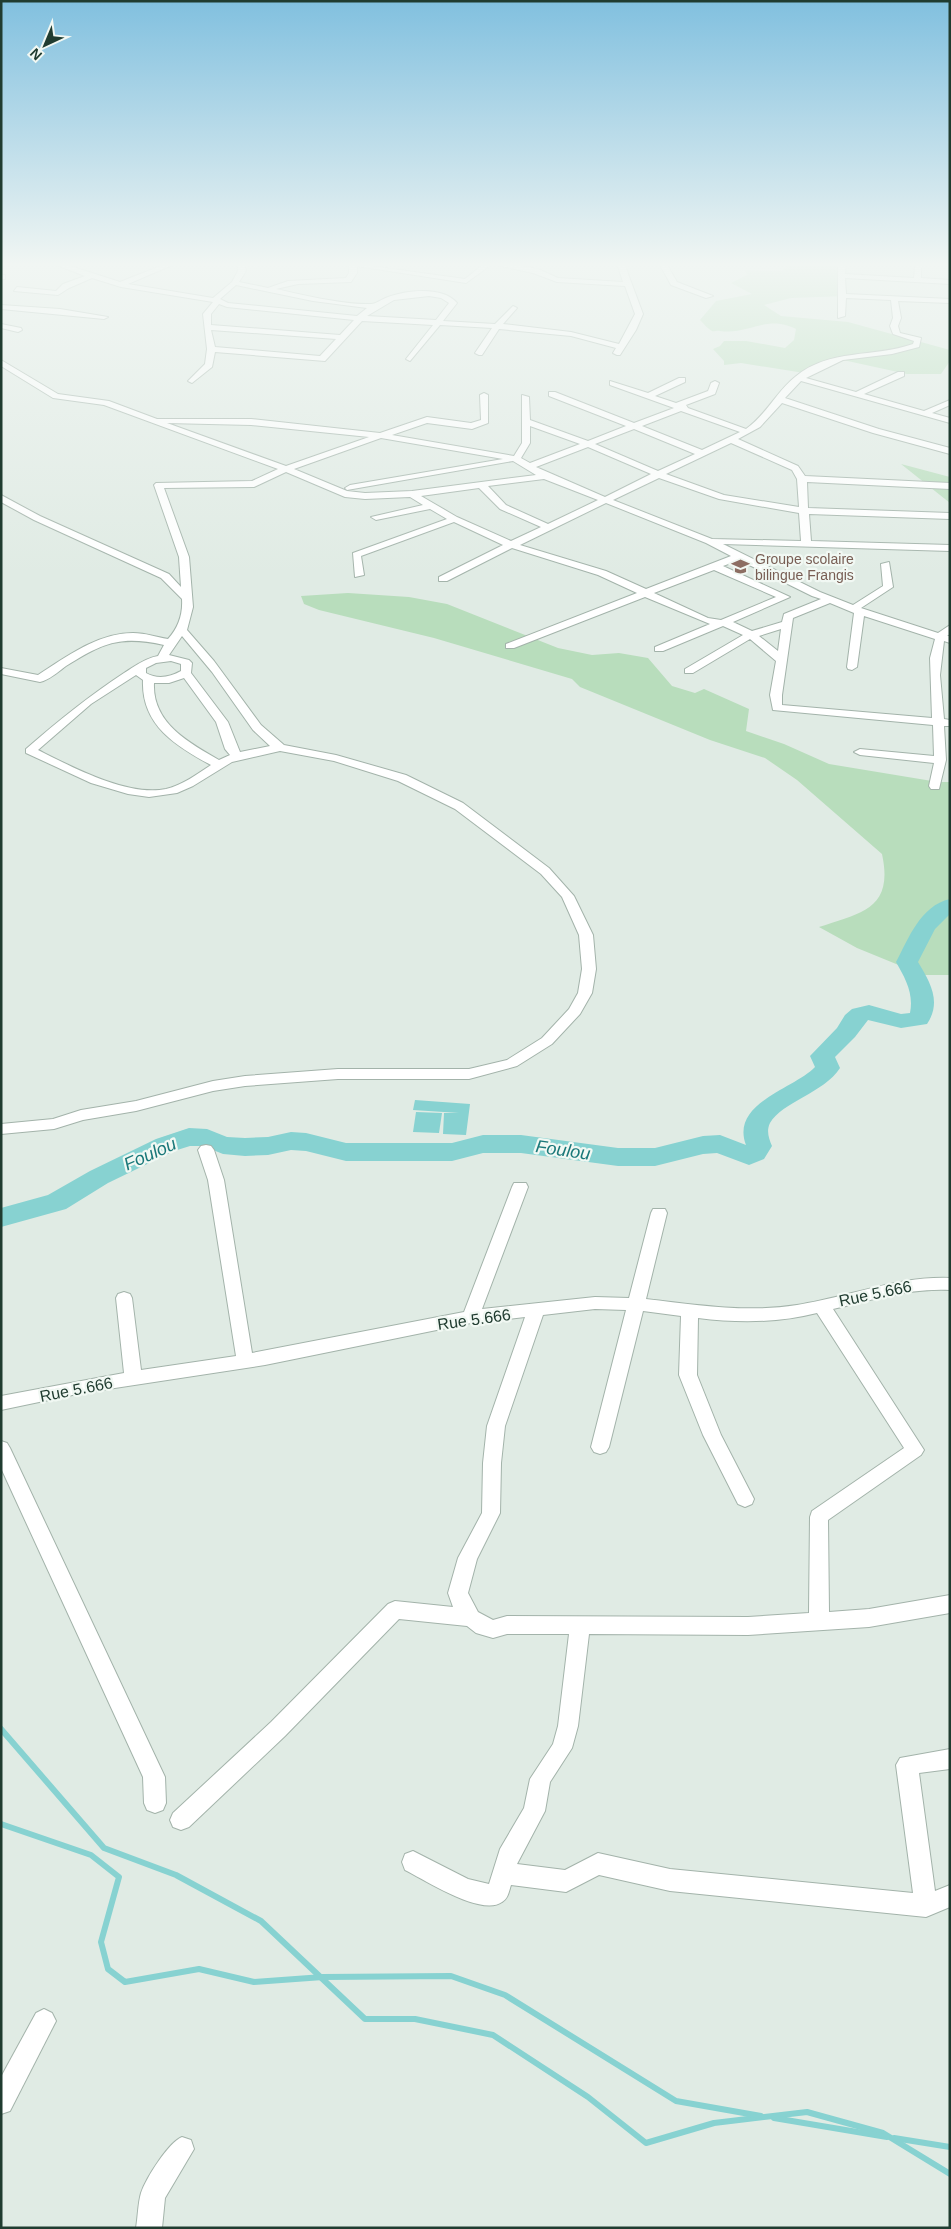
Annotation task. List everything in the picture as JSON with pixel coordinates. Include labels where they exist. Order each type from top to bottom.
[{"type":"street","points":[[9,367],[56,396],[106,403],[286,469],[335,490],[365,496],[412,494],[545,476]]},
{"type":"street","points":[[192,381],[207,367]]},
{"type":"street","points":[[443,579],[747,432],[767,417],[779,399],[798,378],[821,367]]},
{"type":"street","points":[[858,394],[901,374]]},
{"type":"street","points":[[798,378],[950,421]]},
{"type":"street","points":[[650,395],[682,380]]},
{"type":"street","points":[[613,383],[681,406],[747,432]]},
{"type":"street","points":[[529,467],[712,392],[715,383]]},
{"type":"street","points":[[552,394],[701,453]]},
{"type":"street","points":[[162,658],[170,643],[182,630],[188,607],[184,557],[158,484],[254,484],[286,469],[427,420],[472,426],[485,421],[486,403],[484,395]]},
{"type":"street","points":[[516,460],[526,443],[525,397]]},
{"type":"street","points":[[779,399],[876,431],[950,451]]},
{"type":"street","points":[[924,414],[950,402]]},
{"type":"street","points":[[151,420],[265,422],[381,435],[439,444],[516,460],[545,476],[709,540],[831,600],[945,639]]},
{"type":"street","points":[[526,422],[587,444],[660,475],[722,497],[804,511],[950,516]]},
{"type":"street","points":[[730,440],[795,468],[802,479],[806,544]]},
{"type":"street","points":[[335,490],[516,460]]},
{"type":"street","points":[[802,479],[950,486]]},
{"type":"street","points":[[482,486],[503,507],[548,527]]},
{"type":"street","points":[[412,494],[454,519],[511,545],[587,567],[706,621],[724,622],[752,634],[782,660]]},
{"type":"street","points":[[1,498],[37,518],[166,576],[186,597]]},
{"type":"street","points":[[376,517],[430,506]]},
{"type":"street","points":[[359,575],[356,555],[454,519]]},
{"type":"street","points":[[709,540],[950,548]]},
{"type":"street","points":[[510,646],[740,556]]},
{"type":"street","points":[[856,610],[888,587],[886,564]]},
{"type":"street","points":[[659,649],[785,597],[714,566]]},
{"type":"street","points":[[831,600],[794,612],[788,616],[776,695],[777,708],[862,717],[944,722]]},
{"type":"street","points":[[852,667],[856,610]]},
{"type":"street","points":[[689,671],[752,634],[772,627],[785,626]]},
{"type":"street","points":[[935,786],[944,722],[935,662],[950,628]]},
{"type":"street","points":[[1,1128],[54,1124],[81,1115],[245,1082],[338,1074],[469,1074],[512,1062],[547,1041],[575,1012],[585,993],[589,969],[586,935],[568,896],[545,871],[459,806],[402,778],[336,758],[280,748],[273,744],[209,661],[182,630]]},
{"type":"street","points":[[1,671],[40,679],[76,656],[116,638],[136,636],[170,643]]},
{"type":"street","points":[[141,667],[141,674],[149,679],[169,680],[186,673],[189,669],[185,662],[162,658],[153,660],[141,667],[87,702],[30,752],[115,786],[143,793],[164,793],[187,784],[237,756],[280,748]]},
{"type":"street","points":[[186,673],[222,722],[232,749],[237,756]]},
{"type":"street","points":[[149,679],[148,698],[157,719],[191,749],[219,765]]},
{"type":"street","points":[[860,752],[940,760]]},
{"type":"street","points":[[206,1150],[216,1180],[246,1361]]},
{"type":"street","points":[[471,1317],[520,1187]]},
{"type":"street","points":[[600,1446],[659,1213]]},
{"type":"street","name":"Rue 5.666","points":[[1,1403],[133,1378],[246,1361],[471,1317],[595,1303],[635,1304],[724,1315],[766,1315],[799,1311],[898,1287],[927,1282],[950,1284]]},
{"type":"street","points":[[124,1298],[133,1378]]},
{"type":"street","points":[[819,1621],[819,1517],[856,1489],[915,1450],[821,1305]]},
{"type":"street","points":[[536,1311],[496,1426],[492,1463],[491,1513],[468,1558],[458,1593],[462,1605],[471,1618],[483,1627],[493,1629],[507,1625],[748,1626],[869,1618],[950,1604]]},
{"type":"street","points":[[690,1312],[688,1375],[712,1435],[745,1499]]},
{"type":"street","points":[[1,1448],[154,1777],[155,1803]]},
{"type":"street","points":[[181,1820],[278,1729],[395,1610],[471,1618]]},
{"type":"street","points":[[413,1862],[487,1896],[494,1895],[498,1891],[515,1842],[534,1811],[538,1786],[543,1775],[562,1748],[568,1726],[580,1625]]},
{"type":"street","points":[[926,1906],[907,1765],[950,1759]]},
{"type":"street","points":[[503,1873],[566,1881],[598,1864],[670,1880],[926,1906],[950,1896]]},
{"type":"street","points":[[1,2102],[44,2021]]},
{"type":"street","points":[[149,2228],[153,2194],[182,2150]]},
{"type":"green space","points":[[766,367],[822,367],[804,373]]},
{"type":"green space","points":[[875,367],[946,367],[941,374],[907,374]]},
{"type":"green space","points":[[901,464],[950,477],[950,503]]},
{"type":"green space","points":[[348,593],[409,597],[447,604],[558,648],[592,655],[619,653],[648,658],[672,686],[695,693],[704,689],[749,709],[746,731],[784,744],[829,764],[938,782],[950,782],[950,975],[923,975],[857,948],[819,927],[861,912],[871,906],[878,898],[883,887],[882,854],[797,780],[765,758],[710,740],[580,687],[572,679],[434,638],[319,610],[304,604],[301,596]]},
{"type":"water","points":[[415,1100],[470,1104],[466,1135],[443,1134],[444,1113],[459,1113],[413,1110]]},
{"type":"water","points":[[416,1112],[442,1113],[439,1133],[413,1132]]},
{"type":"waterway","name":"Foulou","points":[[1,1218],[57,1202],[99,1177],[165,1145],[189,1137],[207,1138],[223,1145],[245,1147],[268,1146],[291,1141],[306,1142],[346,1152],[452,1152],[483,1144],[521,1144],[618,1157],[655,1157],[703,1145],[720,1144],[749,1156],[755,1153],[759,1146],[755,1131],[758,1122],[765,1113],[821,1076],[828,1068],[822,1056],[847,1032],[853,1020],[860,1014],[869,1012],[901,1021],[919,1019],[923,1004],[921,990],[907,962],[929,922],[941,910],[950,905]]},
{"type":"waterway","points":[[1,1729],[104,1848],[176,1875],[261,1921],[321,1977]]},
{"type":"waterway","points":[[1,1824],[91,1855],[119,1877],[101,1942],[108,1969],[125,1982],[199,1969],[254,1982],[321,1977]]},
{"type":"waterway","points":[[321,1977],[451,1976],[505,1995],[676,2101],[761,2116]]},
{"type":"waterway","points":[[321,1977],[365,2019],[415,2019],[493,2035],[588,2097],[646,2143],[714,2123],[807,2112],[883,2133],[950,2174]]},
{"type":"waterway","points":[[774,2118],[887,2137]]},
{"type":"waterway","points":[[894,2138],[950,2147]]},
{"type":"place","name":"Groupe scolaire bilingue Frangis","points":[[741,567]]}]
